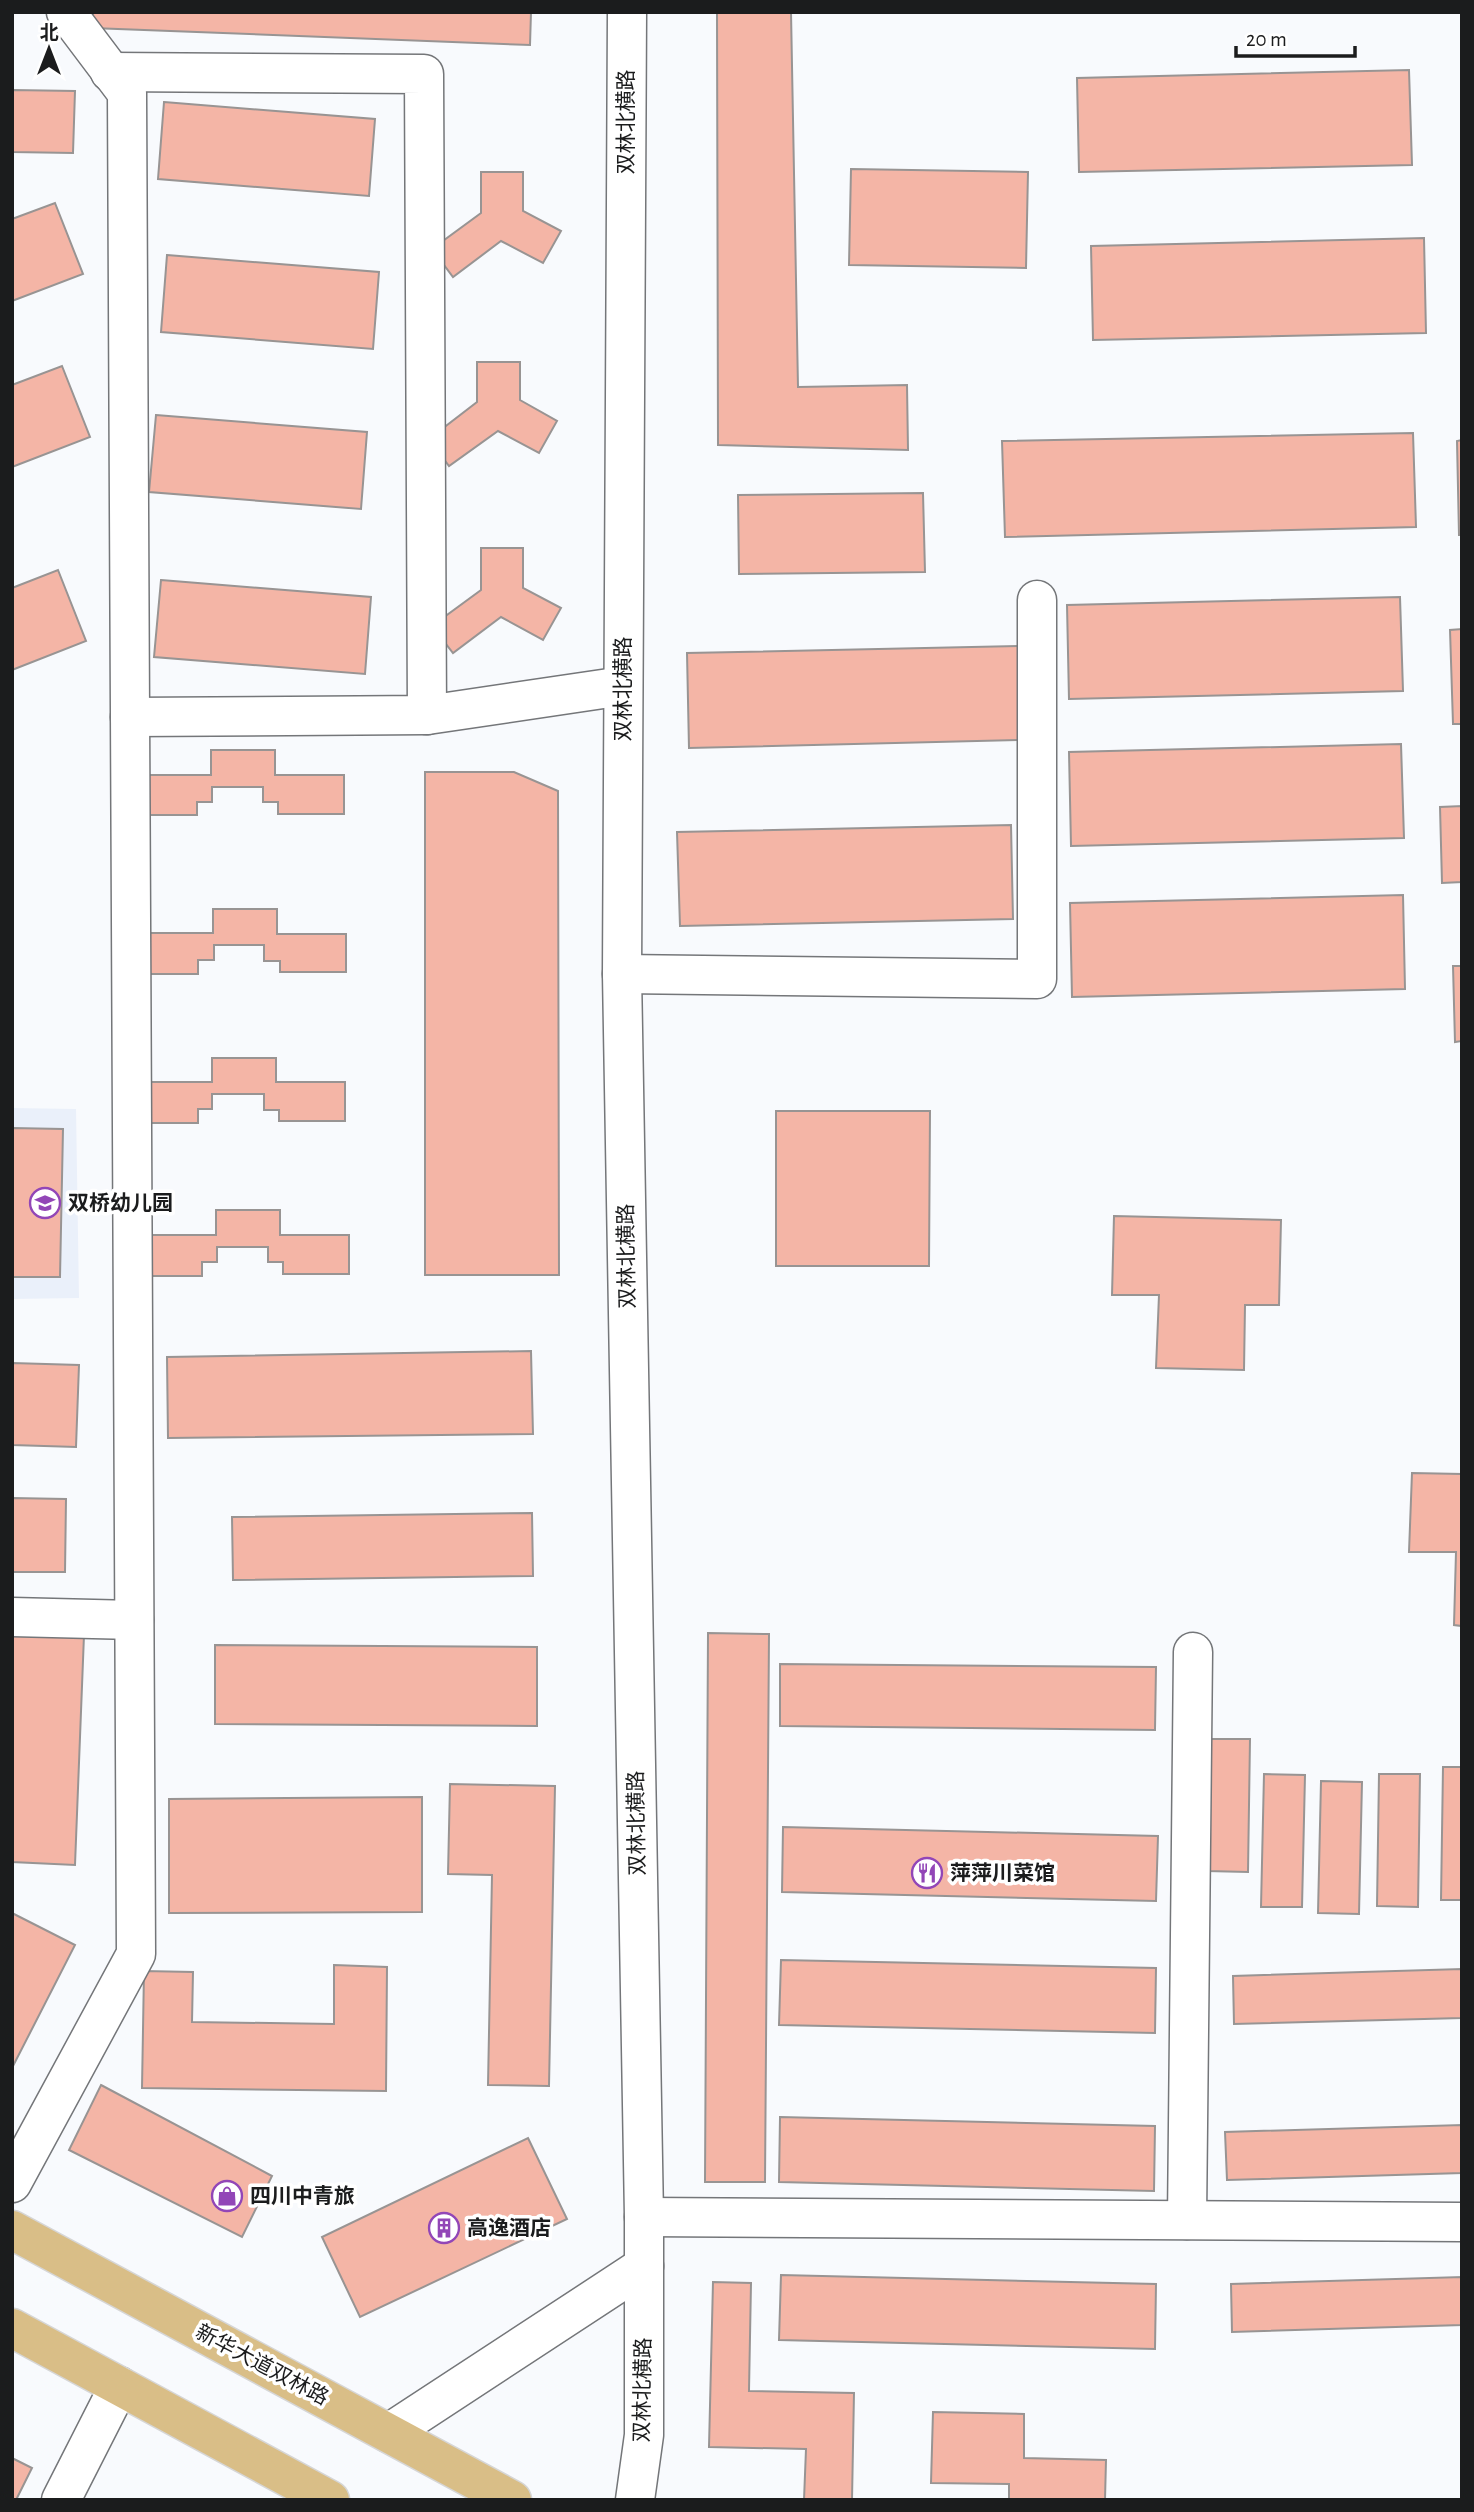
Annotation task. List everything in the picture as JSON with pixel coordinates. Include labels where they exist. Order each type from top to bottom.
[{"type":"main road","name":"新华大道双林路","points":[[12,2230],[512,2500]]},
{"type":"main road","points":[[12,2329],[330,2500]]},
{"type":"street","points":[[12,2183],[136,1954],[127,93],[66,12]]},
{"type":"street","name":"双林北横路","points":[[627,12],[622,974],[644,2217],[644,2435],[635,2500]]},
{"type":"street","points":[[110,72],[424,74],[427,715]]},
{"type":"street","points":[[622,974],[1037,979],[1037,600]]},
{"type":"street","points":[[130,717],[427,715],[623,686]]},
{"type":"street","points":[[12,1617],[134,1619]]},
{"type":"street","points":[[1187,2220],[1194,1653]]},
{"type":"street","points":[[644,2217],[1462,2221]]},
{"type":"street","points":[[388,2433],[644,2266]]},
{"type":"street","points":[[61,2500],[119,2386]]},
{"type":"shaded area","name":"双桥幼儿园","points":[[12,1108],[76,1109],[79,1298],[12,1299]]},
{"type":"building","points":[[93,12],[531,12],[530,45],[92,28]]},
{"type":"building","points":[[717,12],[791,12],[798,387],[907,385],[908,450],[718,445]]},
{"type":"building","points":[[1409,70],[1412,165],[1079,172],[1077,78]]},
{"type":"building","points":[[12,90],[75,91],[73,153],[12,152]]},
{"type":"building","points":[[164,102],[375,119],[369,196],[158,179]]},
{"type":"building","points":[[851,169],[1028,172],[1026,268],[849,265]]},
{"type":"building","points":[[481,172],[523,172],[523,211],[561,231],[543,263],[501,241],[453,277],[432,249],[481,213]]},
{"type":"building","points":[[55,203],[83,274],[12,301],[12,219]]},
{"type":"building","points":[[1424,238],[1426,333],[1093,340],[1091,246]]},
{"type":"building","points":[[167,255],[379,272],[373,349],[161,332]]},
{"type":"building","points":[[477,362],[520,362],[520,400],[557,421],[539,453],[498,431],[449,466],[429,439],[477,402]]},
{"type":"building","points":[[62,366],[90,437],[12,467],[12,385]]},
{"type":"building","points":[[156,415],[367,432],[361,509],[149,492]]},
{"type":"building","points":[[1413,433],[1416,527],[1005,537],[1002,441]]},
{"type":"building","points":[[1462,440],[1462,535],[1459,535],[1457,441]]},
{"type":"building","points":[[923,493],[925,572],[739,574],[738,495]]},
{"type":"building","points":[[481,548],[523,548],[523,588],[561,608],[543,640],[501,617],[453,653],[432,626],[481,590]]},
{"type":"building","points":[[58,570],[86,641],[12,670],[12,588]]},
{"type":"building","points":[[161,580],[371,597],[365,674],[154,657]]},
{"type":"building","points":[[1400,597],[1403,691],[1069,699],[1067,605]]},
{"type":"building","points":[[1462,629],[1462,724],[1453,724],[1450,630]]},
{"type":"building","points":[[1020,646],[1022,740],[689,748],[687,653]]},
{"type":"building","points":[[1401,744],[1404,838],[1071,846],[1069,752]]},
{"type":"building","points":[[211,750],[275,750],[275,775],[344,775],[344,814],[278,814],[278,802],[263,802],[263,787],[212,787],[212,802],[197,802],[197,815],[138,815],[138,775],[211,775]]},
{"type":"building","points":[[425,772],[514,772],[558,791],[559,1275],[425,1275]]},
{"type":"building","points":[[1462,806],[1462,882],[1442,883],[1440,807]]},
{"type":"building","points":[[1011,825],[1013,919],[680,926],[677,832]]},
{"type":"building","points":[[1403,895],[1405,989],[1072,997],[1070,903]]},
{"type":"building","points":[[213,909],[277,909],[277,934],[346,934],[346,972],[280,972],[280,961],[264,961],[264,945],[214,945],[214,960],[198,960],[198,974],[140,974],[140,933],[213,933]]},
{"type":"building","points":[[1453,966],[1462,966],[1462,1041],[1455,1042]]},
{"type":"building","points":[[212,1058],[276,1058],[276,1082],[345,1082],[345,1121],[279,1121],[279,1110],[264,1110],[264,1094],[212,1094],[212,1109],[198,1109],[198,1123],[138,1123],[138,1082],[212,1082]]},
{"type":"building","points":[[776,1111],[930,1111],[929,1266],[776,1266]]},
{"type":"building","name":"双桥幼儿园","points":[[12,1128],[63,1129],[60,1277],[12,1277]]},
{"type":"building","points":[[216,1210],[280,1210],[280,1235],[349,1235],[349,1274],[283,1274],[283,1262],[268,1262],[268,1247],[217,1247],[217,1262],[202,1262],[202,1276],[143,1276],[143,1235],[216,1235]]},
{"type":"building","points":[[1114,1216],[1281,1220],[1279,1305],[1245,1305],[1244,1370],[1156,1368],[1159,1295],[1112,1295]]},
{"type":"building","points":[[531,1351],[533,1434],[168,1438],[167,1357]]},
{"type":"building","points":[[12,1363],[79,1365],[76,1447],[12,1445]]},
{"type":"building","points":[[1412,1473],[1462,1474],[1462,1626],[1454,1625],[1456,1552],[1409,1552]]},
{"type":"building","points":[[12,1498],[66,1499],[65,1572],[12,1572]]},
{"type":"building","points":[[532,1513],[533,1576],[233,1580],[232,1517]]},
{"type":"building","points":[[12,1633],[84,1635],[75,1865],[12,1862]]},
{"type":"building","points":[[708,1633],[769,1634],[765,2182],[705,2182]]},
{"type":"building","points":[[215,1645],[537,1647],[537,1726],[215,1724]]},
{"type":"building","points":[[780,1664],[1156,1667],[1155,1730],[780,1726]]},
{"type":"building","points":[[1209,1739],[1250,1739],[1248,1872],[1207,1871]]},
{"type":"building","points":[[1443,1767],[1462,1767],[1462,1900],[1441,1900]]},
{"type":"building","points":[[1264,1774],[1305,1775],[1302,1907],[1261,1907]]},
{"type":"building","points":[[1379,1774],[1420,1774],[1418,1907],[1377,1906]]},
{"type":"building","points":[[1321,1781],[1362,1782],[1359,1914],[1318,1913]]},
{"type":"building","points":[[450,1784],[555,1786],[549,2086],[488,2085],[492,1875],[448,1874]]},
{"type":"building","points":[[422,1797],[422,1912],[169,1913],[169,1799]]},
{"type":"building","points":[[783,1827],[1158,1836],[1156,1901],[782,1892]]},
{"type":"building","points":[[12,1913],[75,1945],[12,2068]]},
{"type":"building","points":[[781,1960],[1156,1968],[1155,2033],[779,2025]]},
{"type":"building","points":[[334,1965],[387,1967],[386,2091],[142,2088],[144,1971],[193,1972],[192,2022],[334,2024]]},
{"type":"building","points":[[1462,1969],[1462,2018],[1234,2024],[1233,1976]]},
{"type":"building","points":[[101,2085],[272,2176],[242,2237],[69,2150]]},
{"type":"building","points":[[780,2117],[1155,2126],[1154,2191],[779,2182]]},
{"type":"building","points":[[1462,2125],[1462,2173],[1227,2180],[1225,2132]]},
{"type":"building","name":"高逸酒店","points":[[528,2138],[567,2219],[360,2317],[322,2237]]},
{"type":"building","points":[[781,2275],[1156,2284],[1155,2349],[779,2340]]},
{"type":"building","points":[[1462,2277],[1462,2325],[1232,2332],[1231,2284]]},
{"type":"building","points":[[713,2282],[751,2283],[749,2391],[854,2393],[852,2500],[804,2500],[806,2449],[709,2447]]},
{"type":"building","points":[[933,2412],[1024,2414],[1024,2458],[1106,2460],[1105,2500],[1009,2500],[1009,2484],[931,2483]]},
{"type":"building","points":[[12,2458],[32,2468],[16,2500],[12,2500]]},
{"type":"place","name":"双桥幼儿园","points":[[45,1203]]},
{"type":"place","name":"萍萍川菜馆","points":[[927,1873]]},
{"type":"place","name":"四川中青旅","points":[[227,2196]]},
{"type":"place","name":"高逸酒店","points":[[444,2228]]}]
